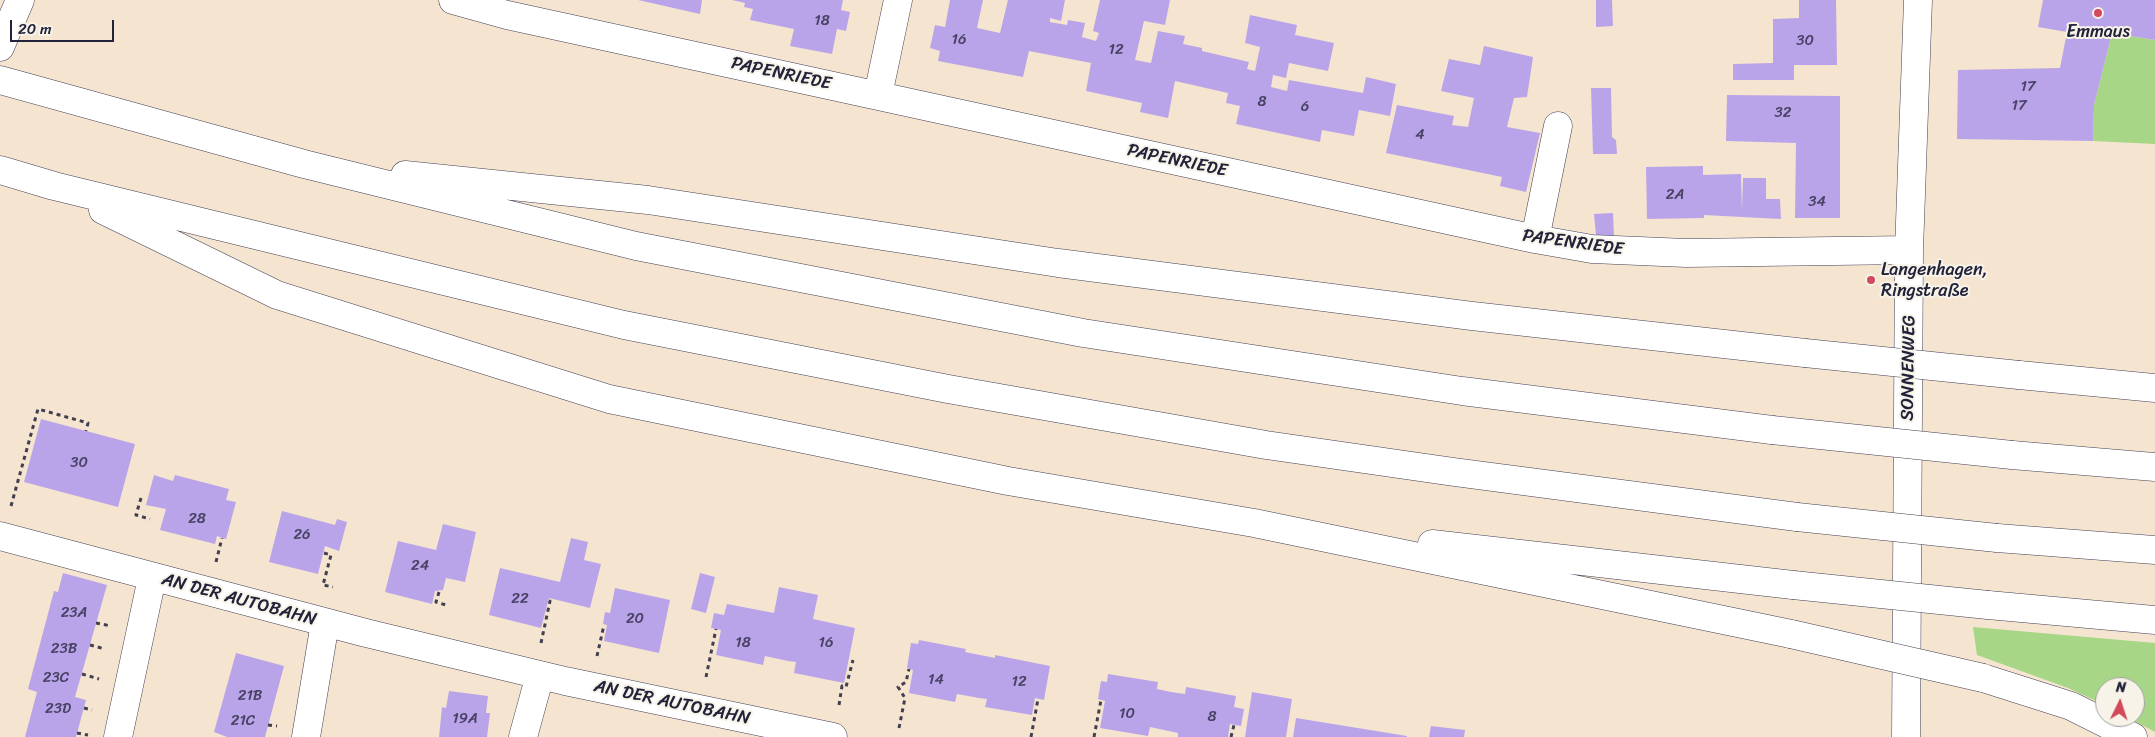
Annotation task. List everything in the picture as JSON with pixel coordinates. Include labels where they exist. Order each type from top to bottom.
[{"type":"main road","points":[[0,47],[20,0]]},
{"type":"main road","name":"PAPENRIEDE","points":[[453,0],[507,15],[1535,240],[1592,249],[1686,254],[1909,250]]},
{"type":"main road","points":[[878,95],[898,0]]},
{"type":"main road","name":"SONNENWEG","points":[[1906,737],[1909,250],[1918,0]]},
{"type":"main road","points":[[0,80],[304,164],[636,246],[1083,333],[1462,391],[1772,430],[2012,455],[2155,467]]},
{"type":"main road","points":[[1535,240],[1558,126]]},
{"type":"main road","points":[[304,164],[648,200],[1058,263],[1472,316],[2019,375],[2149,387]]},
{"type":"main road","points":[[0,170],[54,186],[624,325],[958,391],[1266,445],[1454,472],[1797,517],[1997,538],[2155,550]]},
{"type":"main road","points":[[54,186],[277,295],[609,399],[1008,480],[1254,523],[1791,634],[1983,678],[2071,706],[2133,737]]},
{"type":"main road","points":[[1254,523],[1793,585],[2155,620]]},
{"type":"main road","name":"AN DER AUTOBAHN","points":[[0,536],[325,623],[755,729],[836,724]]},
{"type":"main road","name":"AN DER AUTOBAHN","points":[[118,737],[152,578]]},
{"type":"main road","name":"AN DER AUTOBAHN","points":[[306,737],[325,623]]},
{"type":"main road","points":[[523,737],[540,675]]},
{"type":"path","points":[[11,507],[38,409],[88,423],[86,431]]},
{"type":"path","points":[[141,498],[136,515],[150,519]]},
{"type":"path","points":[[216,566],[222,538]]},
{"type":"path","points":[[324,553],[331,555],[323,585],[333,587]]},
{"type":"path","points":[[438,592],[436,602],[446,605]]},
{"type":"path","points":[[540,647],[550,601],[548,600]]},
{"type":"path","points":[[96,622],[106,625]]},
{"type":"path","points":[[603,631],[604,624]]},
{"type":"path","points":[[705,684],[716,629]]},
{"type":"path","points":[[90,645],[99,648]]},
{"type":"path","points":[[836,724],[842,686],[846,687],[853,660]]},
{"type":"path","points":[[899,728],[904,698],[898,687],[906,682],[909,669]]},
{"type":"path","points":[[82,674],[93,678]]},
{"type":"path","points":[[1030,737],[1038,699]]},
{"type":"path","points":[[1094,737],[1101,700]]},
{"type":"path","points":[[84,708],[93,710]]},
{"type":"path","points":[[268,725],[277,726]]},
{"type":"path","points":[[1231,737],[1234,725]]},
{"type":"path","points":[[77,733],[87,735]]},
{"type":"green space","points":[[2112,33],[2155,40],[2155,144],[2093,141],[2094,105]]},
{"type":"green space","points":[[1973,627],[2155,643],[2155,732],[2145,727],[2145,677],[2095,677],[2095,700],[2068,688],[1977,655]]},
{"type":"building","points":[[638,0],[702,0],[700,14]]},
{"type":"building","points":[[732,0],[843,0],[841,10],[850,12],[846,31],[837,29],[832,54],[790,46],[794,29],[750,20],[753,9],[744,7],[745,3]]},
{"type":"building","points":[[950,0],[983,0],[977,28],[1000,33],[1008,0],[1065,0],[1061,21],[1050,18],[1050,22],[1067,25],[1068,20],[1085,23],[1082,37],[1096,41],[1099,33],[1093,31],[1100,0],[1170,0],[1165,25],[1144,21],[1135,60],[1151,63],[1158,31],[1185,36],[1183,44],[1202,48],[1202,51],[1249,62],[1247,69],[1255,71],[1260,47],[1245,43],[1250,15],[1297,25],[1295,35],[1334,43],[1328,71],[1289,63],[1286,78],[1273,75],[1271,87],[1287,91],[1289,80],[1363,93],[1366,77],[1396,84],[1390,116],[1359,110],[1354,136],[1322,130],[1320,142],[1236,124],[1240,106],[1226,103],[1228,93],[1175,81],[1168,118],[1140,112],[1142,103],[1086,91],[1091,63],[1029,51],[1023,77],[938,61],[940,51],[930,48],[935,25],[945,27]]},
{"type":"building","points":[[1596,0],[1612,0],[1613,26],[1596,27]]},
{"type":"building","points":[[1799,0],[1836,0],[1837,65],[1794,65],[1794,80],[1733,80],[1733,64],[1773,63],[1773,19],[1799,18]]},
{"type":"building","points":[[2043,0],[2155,0],[2155,40],[2112,33],[2094,105],[2093,141],[1957,139],[1958,70],[2060,68],[2067,32],[2038,27]]},
{"type":"building","points":[[1484,46],[1533,57],[1527,97],[1514,98],[1507,127],[1540,133],[1526,192],[1500,186],[1502,177],[1386,153],[1397,105],[1454,116],[1452,125],[1468,127],[1474,98],[1441,91],[1449,59],[1480,65]]},
{"type":"building","points":[[1591,88],[1611,88],[1612,137],[1616,140],[1617,154],[1593,154]]},
{"type":"building","points":[[1727,95],[1840,96],[1840,218],[1795,218],[1796,143],[1726,141]]},
{"type":"building","points":[[1703,166],[1703,175],[1741,174],[1742,210],[1743,178],[1766,178],[1766,199],[1780,199],[1781,219],[1704,215],[1704,218],[1647,219],[1646,167]]},
{"type":"building","points":[[1613,213],[1614,237],[1596,235],[1594,214]]},
{"type":"building","points":[[41,419],[135,444],[118,507],[24,482]]},
{"type":"building","points":[[154,475],[173,481],[175,475],[229,489],[226,500],[236,502],[226,539],[217,536],[215,544],[160,530],[166,509],[146,505]]},
{"type":"building","points":[[282,511],[335,525],[337,519],[347,522],[339,551],[325,546],[318,574],[269,562]]},
{"type":"building","points":[[443,524],[476,532],[465,582],[446,578],[443,590],[435,591],[432,604],[385,592],[398,541],[436,550]]},
{"type":"building","points":[[571,538],[588,542],[584,560],[601,564],[590,608],[549,598],[541,628],[489,615],[500,568],[560,582]]},
{"type":"building","points":[[63,573],[107,585],[75,697],[86,700],[76,737],[25,737],[37,692],[28,689],[54,591],[58,592]]},
{"type":"building","points":[[700,573],[715,577],[706,613],[691,609]]},
{"type":"building","points":[[779,587],[818,595],[813,619],[855,628],[844,683],[794,673],[796,662],[765,656],[763,665],[716,655],[721,630],[711,628],[714,613],[724,615],[727,604],[774,613]]},
{"type":"building","points":[[615,588],[670,600],[659,653],[604,641],[607,625],[603,624],[605,612],[610,613]]},
{"type":"building","points":[[919,640],[966,649],[965,652],[995,658],[995,655],[1050,666],[1044,700],[1035,698],[1032,715],[985,707],[987,699],[957,694],[955,702],[909,693],[913,670],[907,668],[911,643],[918,644]]},
{"type":"building","points":[[236,653],[284,666],[265,737],[227,737],[214,732]]},
{"type":"building","points":[[1108,674],[1158,682],[1157,689],[1171,692],[1185,694],[1186,687],[1236,696],[1234,707],[1244,709],[1241,726],[1230,724],[1228,737],[1178,737],[1178,733],[1150,727],[1148,736],[1100,728],[1105,701],[1098,699],[1101,681],[1107,682]]},
{"type":"building","points":[[449,691],[488,696],[486,713],[490,713],[487,737],[439,737],[442,707],[446,708]]},
{"type":"building","points":[[1252,692],[1292,699],[1286,737],[1245,737]]},
{"type":"building","points":[[1296,718],[1407,736],[1407,737],[1293,737]]},
{"type":"building","points":[[1431,726],[1465,730],[1464,737],[1429,737]]},
{"type":"place","name":"Emmaus","points":[[2098,13]]},
{"type":"place","name":"Langenhagen, Ringstraße","points":[[1871,280]]}]
